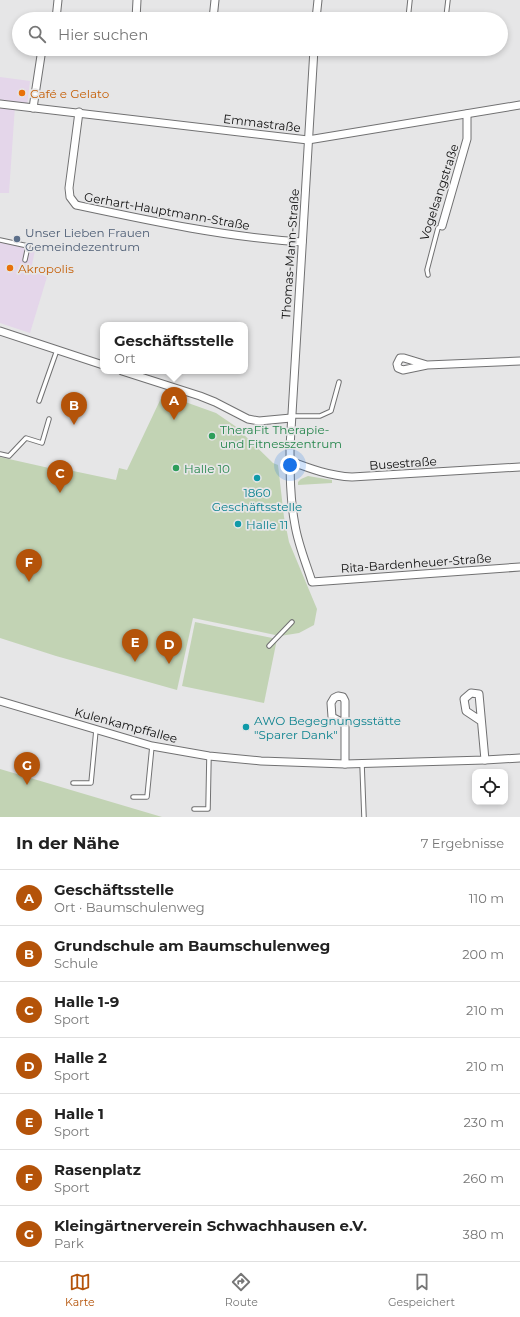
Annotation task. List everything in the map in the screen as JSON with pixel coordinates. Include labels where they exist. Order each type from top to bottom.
[{"type":"street","points":[[57,12],[58,0]]},
{"type":"street","points":[[136,12],[137,0]]},
{"type":"street","points":[[214,12],[215,0]]},
{"type":"street","points":[[317,12],[318,0]]},
{"type":"street","points":[[34,108],[41,56]]},
{"type":"street","name":"Thomas-Mann-Straße","points":[[312,582],[299,544],[295,525],[291,494],[290,461],[291,418],[314,56]]},
{"type":"street","name":"Emmastraße","points":[[0,104],[79,112],[308,140],[520,105]]},
{"type":"street","name":"Gerhart-Hauptmann-Straße","points":[[79,112],[69,188],[70,197],[76,205],[202,231],[302,242]]},
{"type":"street","name":"Vogelsangstraße","points":[[442,226],[467,140],[467,114]]},
{"type":"street","points":[[0,331],[100,364]]},
{"type":"street","points":[[427,365],[520,361]]},
{"type":"street","points":[[131,374],[200,396],[248,419],[259,421],[291,418]]},
{"type":"street","name":"Busestraße","points":[[290,461],[317,471],[338,476],[352,477],[520,467]]},
{"type":"street","name":"Rita-Bardenheuer-Straße","points":[[312,582],[520,567]]},
{"type":"street","name":"Kulenkampffallee","points":[[0,701],[152,746],[209,756],[261,761],[345,764],[520,758]]},
{"type":"street","points":[[481,721],[485,760]]},
{"type":"street","points":[[345,764],[346,724]]},
{"type":"lane","points":[[409,12],[410,0]]},
{"type":"lane","points":[[447,12],[448,0]]},
{"type":"lane","name":"Vogelsangstraße","points":[[428,275],[427,270],[438,228],[442,226]]},
{"type":"lane","points":[[0,240],[28,246],[25,260]]},
{"type":"lane","points":[[39,401],[57,350]]},
{"type":"lane","points":[[291,418],[320,416],[331,411],[339,382]]},
{"type":"lane","points":[[0,454],[9,456],[26,438],[42,443],[49,419]]},
{"type":"lane","points":[[269,646],[292,622]]},
{"type":"lane","points":[[73,783],[91,783],[96,730]]},
{"type":"lane","points":[[133,797],[147,797],[152,746]]},
{"type":"lane","points":[[194,809],[208,810],[209,756]]},
{"type":"lane","points":[[362,764],[364,817]]},
{"type":"shaded area","points":[[0,77],[30,81],[27,107],[15,106],[9,193],[0,193]]},
{"type":"shaded area","points":[[0,241],[35,250],[31,270],[47,277],[30,333],[0,323]]},
{"type":"green space","points":[[163,394],[216,413],[235,426],[273,463],[278,465],[284,517],[289,542],[317,609],[314,625],[299,633],[280,636],[193,618],[177,690],[56,656],[0,638],[0,457],[58,470],[59,468],[116,480],[119,468],[127,470]]},
{"type":"green space","points":[[308,476],[332,480],[332,483],[298,485],[298,482],[301,479]]},
{"type":"green space","points":[[195,622],[277,639],[264,703],[182,686]]},
{"type":"green space","points":[[0,769],[162,817],[0,817]]},
{"type":"place","name":"Café e Gelato","points":[[22,93]]},
{"type":"place","name":"Unser Lieben Frauen Gemeindezentrum","points":[[17,239]]},
{"type":"place","name":"Akropolis","points":[[10,268]]},
{"type":"place","name":"Geschäftsstelle","points":[[174,420]]},
{"type":"place","name":"Grundschule am Baumschulenweg","points":[[74,425]]},
{"type":"place","name":"TheraFit Therapie- und Fitnesszentrum","points":[[212,436]]},
{"type":"place","name":"Halle 10","points":[[176,468]]},
{"type":"place","name":"1860 Geschäftsstelle","points":[[257,478]]},
{"type":"place","name":"Halle 1-9","points":[[60,493]]},
{"type":"place","name":"Halle 11","points":[[238,524]]},
{"type":"place","name":"Rasenplatz","points":[[29,582]]},
{"type":"place","name":"Halle 1","points":[[135,662]]},
{"type":"place","name":"Halle 2","points":[[169,664]]},
{"type":"place","name":"AWO Begegnungsstätte \"Sparer Dank\"","points":[[246,727]]},
{"type":"place","name":"Kleingärtnerverein Schwachhausen e.V.","points":[[27,785]]}]
